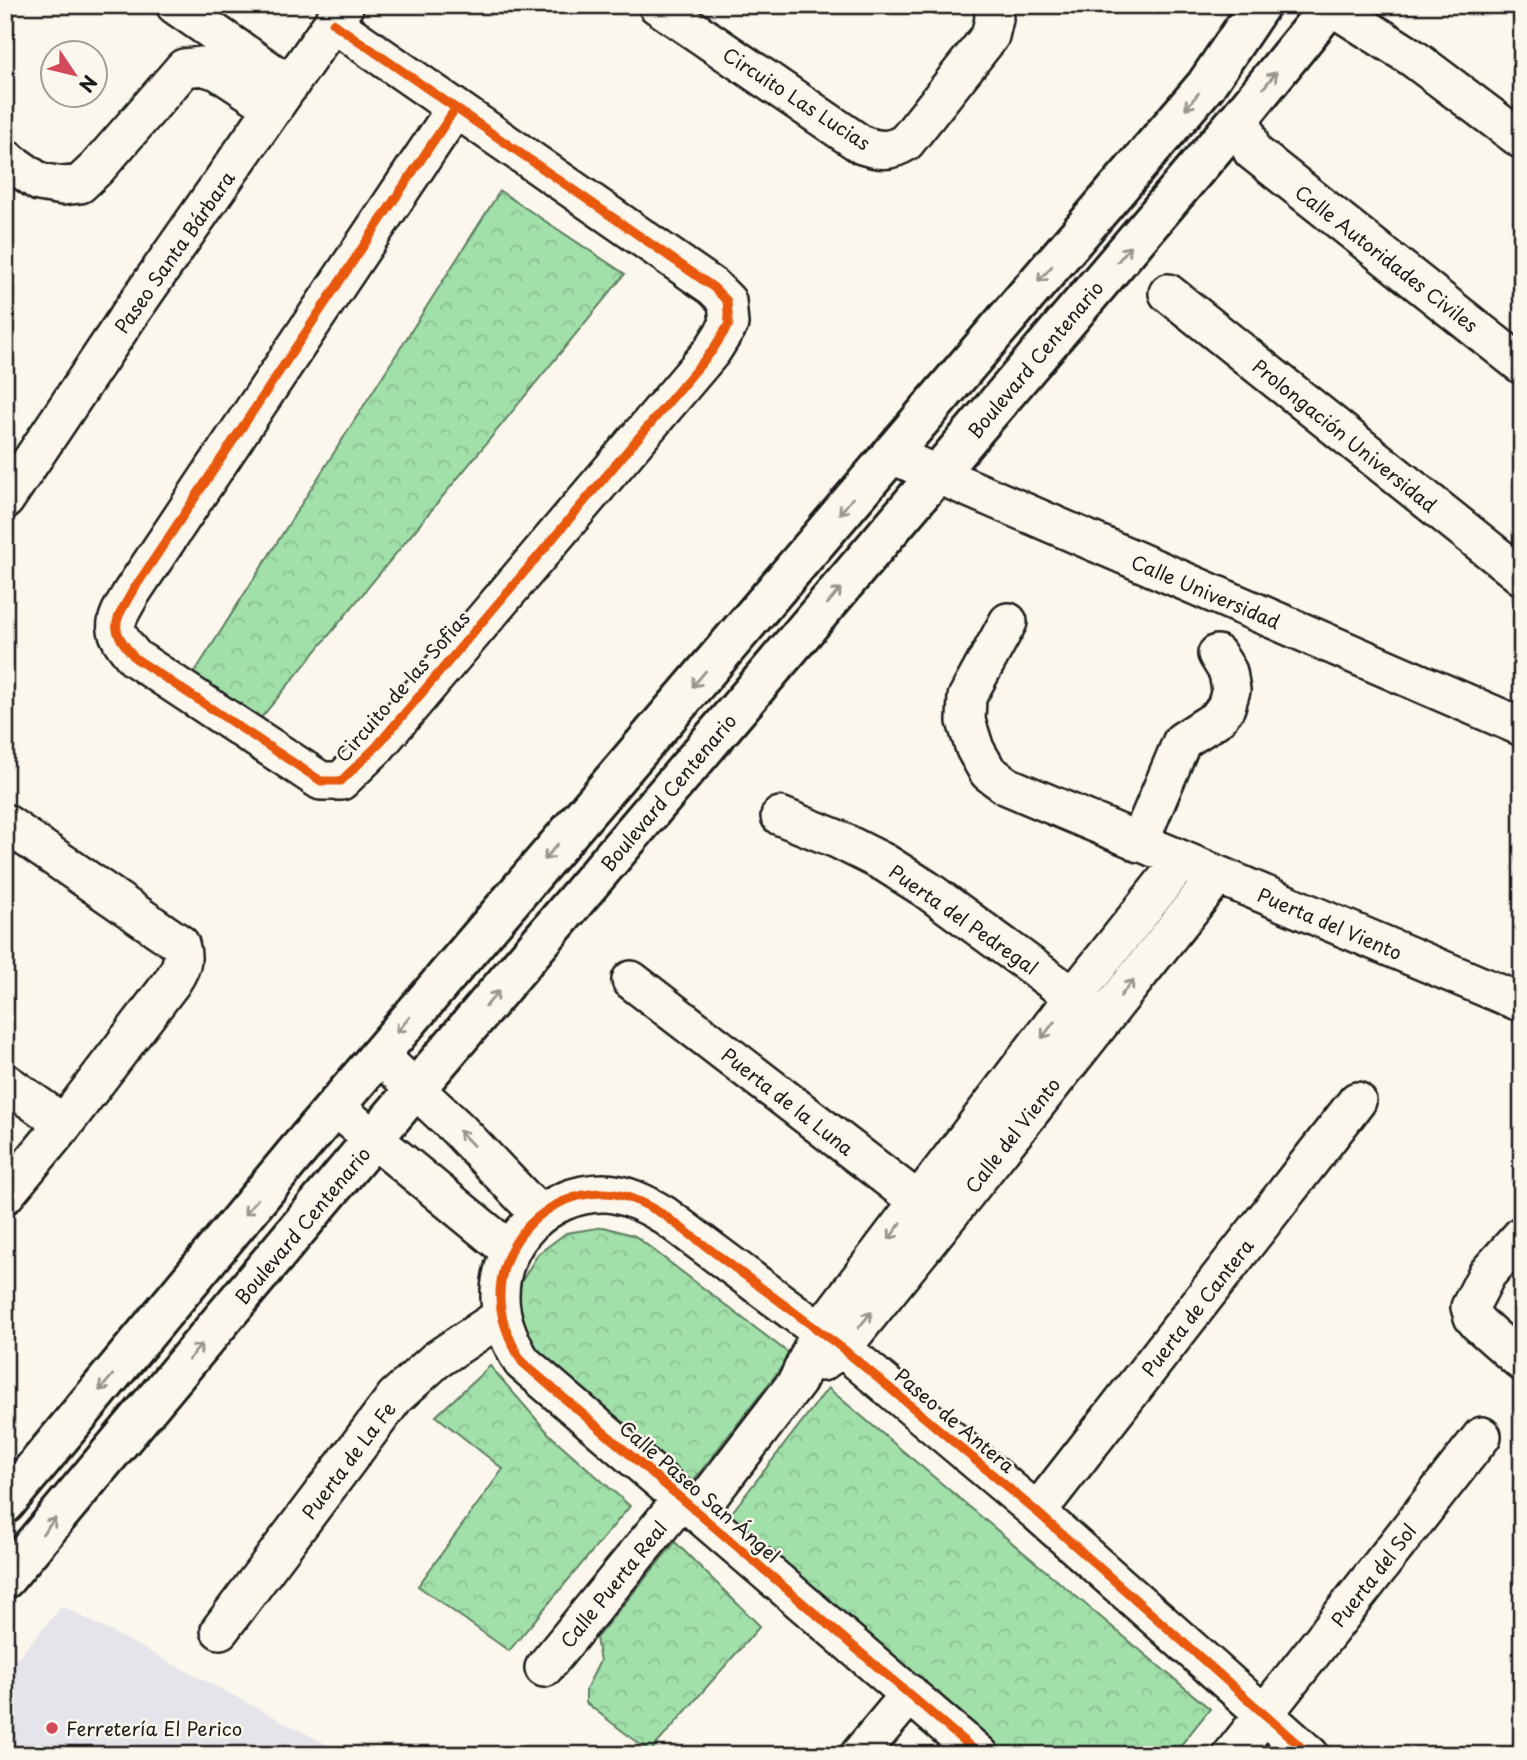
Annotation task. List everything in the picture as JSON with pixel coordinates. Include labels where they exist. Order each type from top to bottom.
[{"type":"main road","name":"Boulevard Centenario","points":[[5,1579],[416,1088],[1213,149],[1246,134],[1331,6]]},
{"type":"main road","points":[[5,1504],[379,1055],[1206,85],[1260,7]]},
{"type":"street","points":[[175,5],[282,96]]},
{"type":"street","name":"Circuito Las Lucias","points":[[657,5],[862,145],[879,151],[894,149],[906,142],[975,56],[990,36],[995,19],[992,5]]},
{"type":"street","points":[[1331,6],[1413,58],[1522,141]]},
{"type":"street","name":"Paseo Santa Bárbara","points":[[10,482],[130,315],[339,14]]},
{"type":"street","name":"Circuito de las Sofias","points":[[339,14],[455,109],[713,287],[727,301],[729,324],[712,351],[376,747],[341,781],[321,781],[135,658],[118,638],[116,620],[132,592],[455,109]]},
{"type":"street","points":[[5,158],[39,182],[63,186],[80,184],[184,68],[202,66],[282,96]]},
{"type":"street","name":"Calle Autoridades Civiles","points":[[1246,134],[1522,365]]},
{"type":"street","name":"Prolongación Universidad","points":[[1168,293],[1522,576]]},
{"type":"street","name":"Calle Universidad","points":[[890,454],[1522,727]]},
{"type":"street","name":"Puerta del Viento","points":[[1008,622],[967,697],[966,721],[975,749],[988,772],[1007,786],[1522,1003]]},
{"type":"street","points":[[1139,843],[1182,741],[1218,718],[1226,707],[1231,690],[1228,672],[1217,654]]},
{"type":"street","name":"Puerta del Pedregal","points":[[780,816],[837,839],[885,863],[926,889],[1102,1019]]},
{"type":"street","points":[[5,823],[180,944],[184,956],[172,982],[64,1124],[5,1195]]},
{"type":"street","name":"Calle del Viento","points":[[931,1211],[1074,996],[1181,861]]},
{"type":"street","name":"Calle del Viento","points":[[689,1505],[797,1382],[931,1211],[1102,1019],[1217,876]]},
{"type":"street","name":"Puerta de la Luna","points":[[631,980],[931,1211]]},
{"type":"street","points":[[379,1055],[416,1088],[540,1214]]},
{"type":"street","points":[[5,1082],[64,1124]]},
{"type":"street","name":"Puerta de Cantera","points":[[1037,1512],[1357,1101]]},
{"type":"street","points":[[335,1107],[509,1250]]},
{"type":"street","name":"Paseo de Antera","points":[[540,1214],[556,1203],[580,1195],[605,1193],[641,1201],[664,1215],[831,1339],[1037,1512],[1310,1755]]},
{"type":"street","name":"Calle Paseo San Ángel","points":[[540,1214],[509,1250],[502,1271],[502,1316],[511,1344],[522,1363],[981,1755]]},
{"type":"street","points":[[1522,1235],[1487,1274],[1471,1307],[1479,1324],[1522,1362]]},
{"type":"street","name":"Puerta de La Fe","points":[[220,1630],[395,1397],[436,1360],[502,1316]]},
{"type":"street","name":"Puerta del Sol","points":[[1232,1755],[1482,1436]]},
{"type":"street","name":"Calle Puerta Real","points":[[544,1668],[689,1505]]},
{"type":"street","points":[[859,1755],[910,1694]]},
{"type":"shaded area","points":[[62,1606],[347,1755],[5,1755],[5,1673]]},
{"type":"green space","points":[[500,191],[625,274],[257,723],[191,678]]},
{"type":"green space","points":[[604,1227],[635,1236],[791,1355],[687,1489],[536,1359],[517,1314],[520,1284],[538,1254],[566,1233]]},
{"type":"green space","points":[[490,1366],[550,1435],[630,1506],[509,1651],[418,1586],[503,1469],[436,1416]]},
{"type":"green space","points":[[828,1388],[1210,1709],[1173,1755],[1000,1755],[726,1520]]},
{"type":"green space","points":[[675,1542],[760,1626],[650,1752],[586,1703],[586,1689],[600,1661],[596,1638]]},
{"type":"cycle path","points":[[333,23],[713,287],[727,301],[729,324],[712,351],[376,747],[341,781],[321,781],[135,658],[121,639],[118,619],[132,592],[455,109]]},
{"type":"cycle path","points":[[980,1755],[522,1362],[504,1322],[500,1297],[502,1276],[508,1257],[517,1239],[530,1224],[563,1201],[582,1195],[603,1193],[627,1197],[664,1215],[842,1348],[1037,1512],[1310,1755]]},
{"type":"place","name":"Ferretería El Perico","points":[[52,1728]]}]
